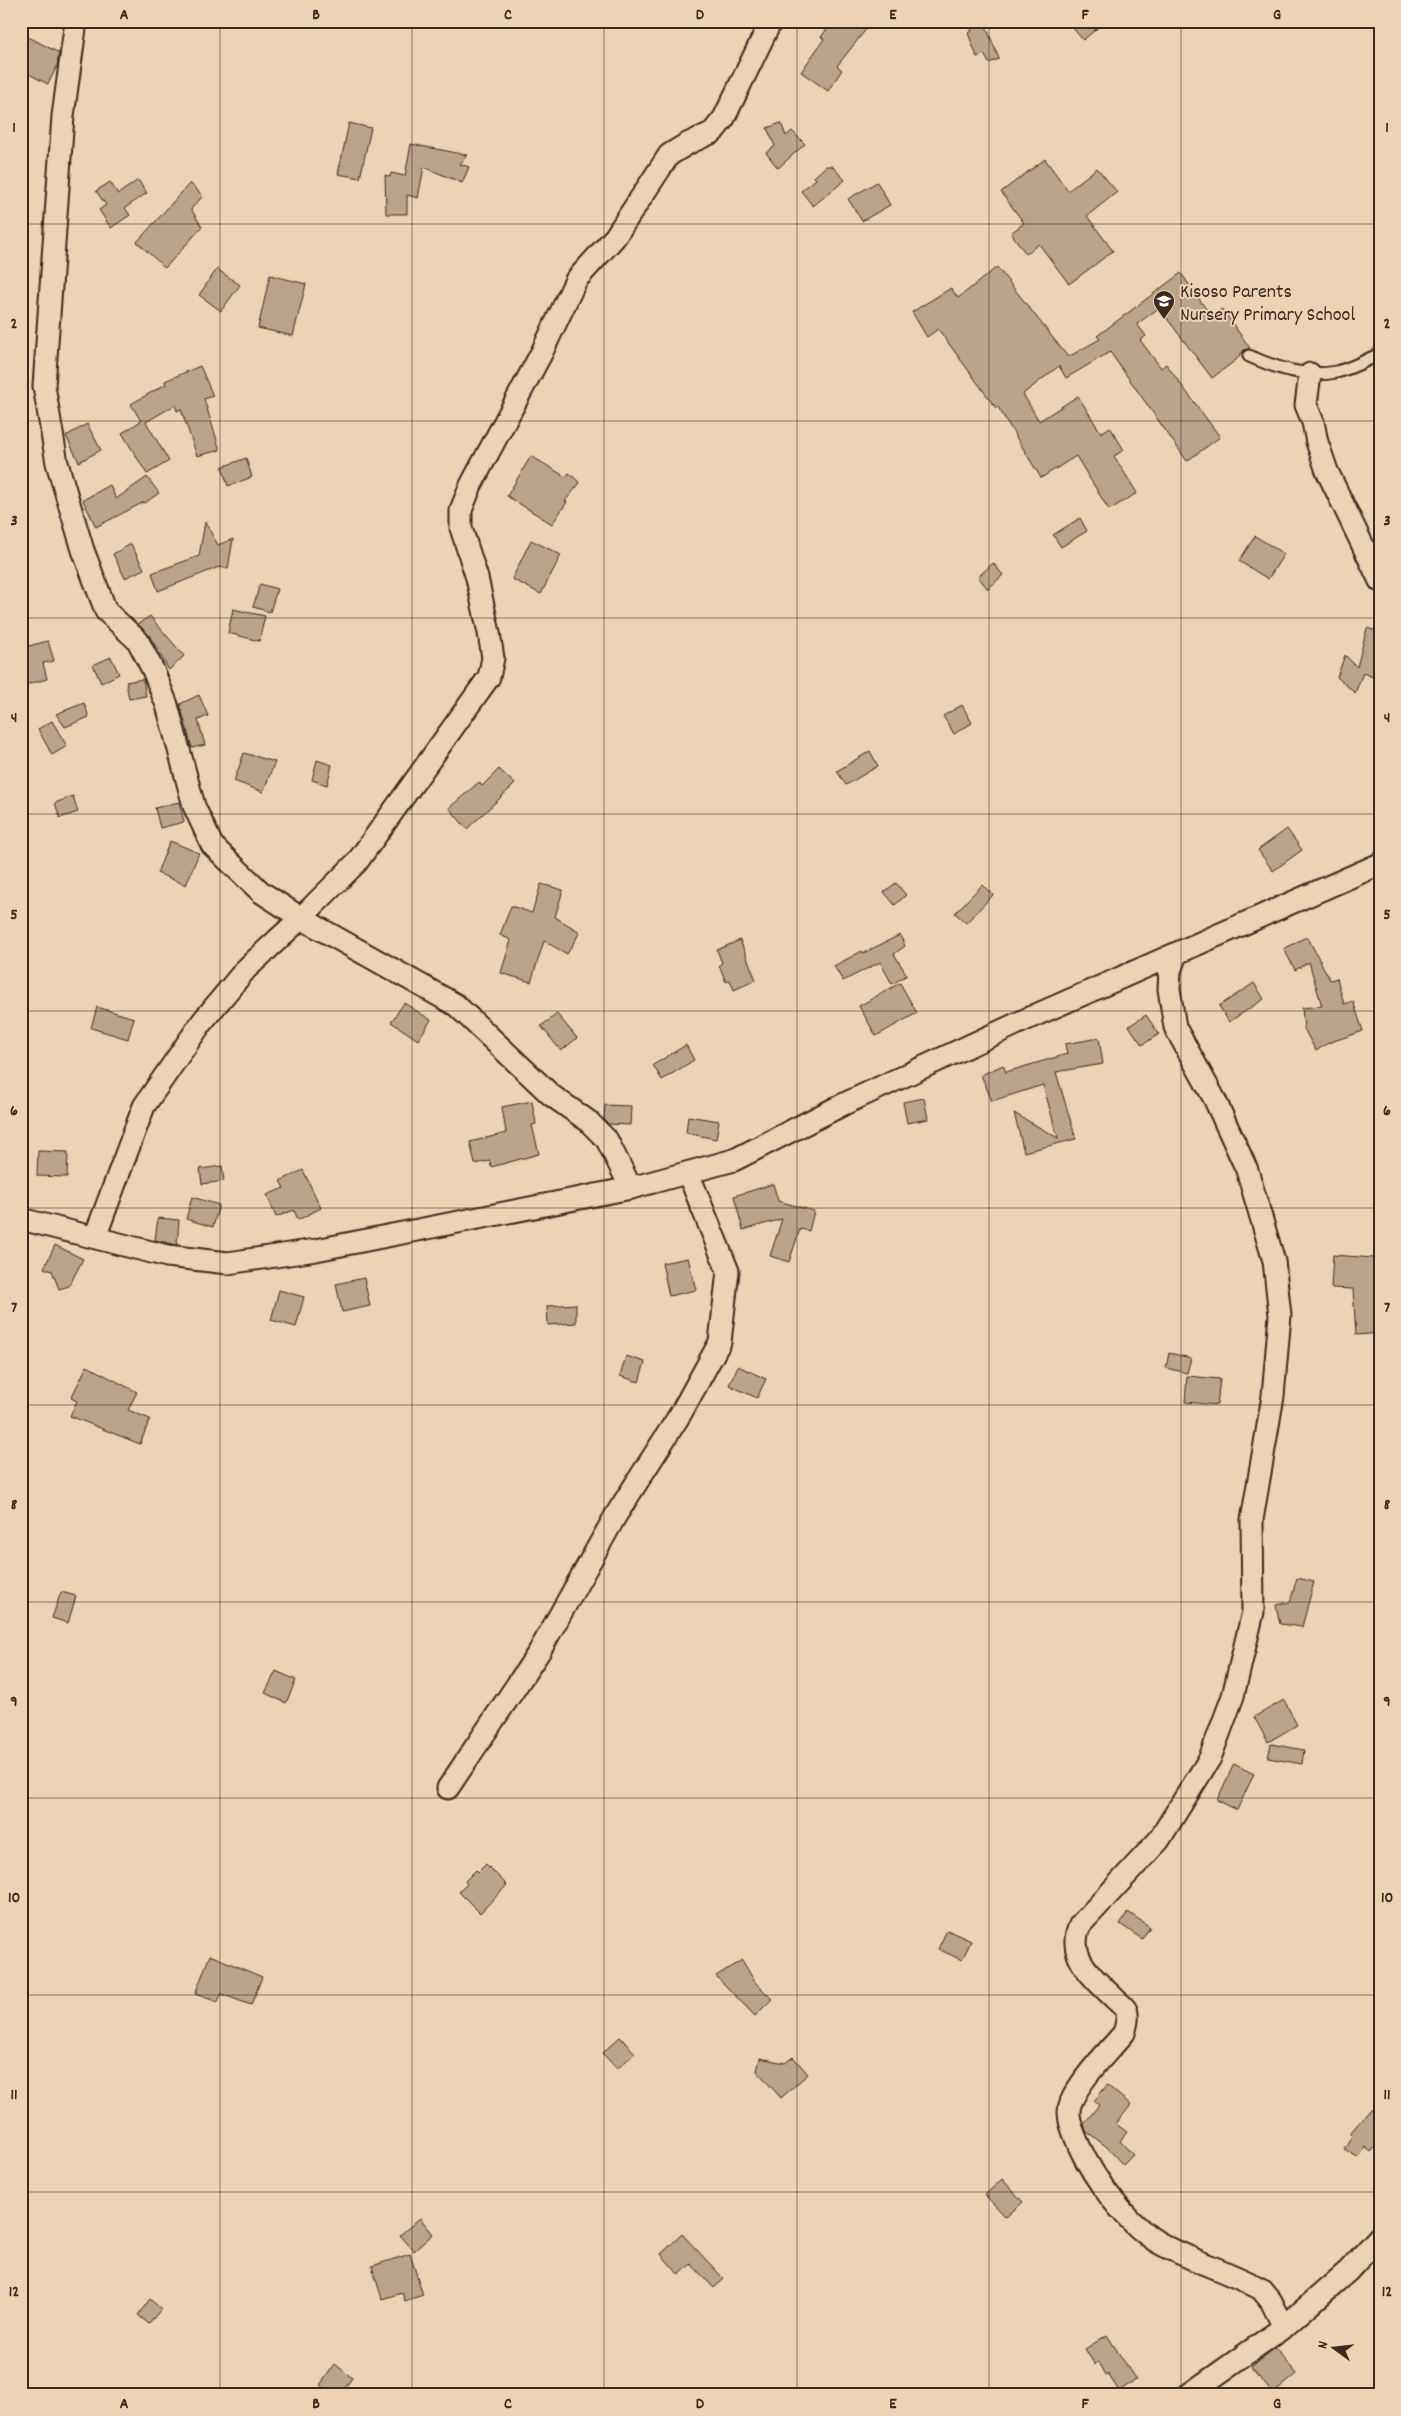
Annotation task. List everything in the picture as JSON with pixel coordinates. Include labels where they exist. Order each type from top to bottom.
[{"type":"street","points":[[76,21],[63,116],[44,386],[57,463],[83,550],[106,611],[138,641],[153,670],[167,705],[194,806],[212,845],[261,892],[301,918],[456,1005],[551,1095],[588,1121],[607,1140],[631,1188]]},
{"type":"street","points":[[95,1238],[144,1106],[202,1022],[246,969],[357,862],[488,677],[493,658],[489,633],[477,578],[461,528],[461,510],[471,485],[542,352],[576,280],[615,238],[669,155],[686,144],[713,132],[724,118],[770,21]]},
{"type":"street","points":[[1310,374],[1306,405],[1313,422],[1326,470],[1375,576],[1380,581]]},
{"type":"street","points":[[21,1219],[167,1256],[228,1263],[316,1250],[631,1188],[734,1160],[844,1104],[1020,1022],[1380,864]]},
{"type":"street","points":[[1176,954],[1170,971],[1169,989],[1174,1027],[1214,1098],[1247,1170],[1274,1261],[1280,1315],[1273,1396],[1252,1520],[1253,1612],[1233,1696],[1210,1758],[1159,1840],[1080,1925],[1075,1935],[1074,1944],[1085,1969],[1126,2011],[1127,2023],[1124,2033],[1081,2086],[1070,2104],[1070,2126],[1087,2164],[1106,2191],[1138,2227],[1160,2243],[1261,2289],[1271,2301],[1284,2327]]},
{"type":"street","points":[[448,1788],[539,1652],[616,1515],[681,1413],[720,1342],[728,1271],[688,1173]]},
{"type":"street","points":[[1188,2395],[1284,2327],[1348,2271],[1380,2236]]},
{"type":"lane","points":[[1249,356],[1278,369],[1310,374],[1337,372],[1380,354]]},
{"type":"building","points":[[833,21],[858,21],[867,28],[837,66],[842,70],[828,91],[801,72],[824,39],[821,37]]},
{"type":"building","points":[[967,21],[984,21],[999,59],[989,63],[984,54],[977,57],[968,33],[972,31]]},
{"type":"building","points":[[1067,21],[1106,21],[1083,40]]},
{"type":"building","points":[[21,33],[59,53],[57,66],[48,84],[21,70]]},
{"type":"building","points":[[349,123],[371,128],[360,178],[338,174]]},
{"type":"building","points":[[781,123],[786,136],[792,131],[805,144],[778,168],[766,153],[775,146],[767,128]]},
{"type":"building","points":[[411,144],[467,155],[460,164],[469,167],[462,183],[424,167],[418,198],[407,195],[407,214],[386,214],[385,175],[390,177],[391,173],[405,176]]},
{"type":"building","points":[[1045,159],[1068,191],[1097,168],[1117,192],[1087,216],[1113,251],[1069,284],[1039,244],[1026,254],[1011,233],[1024,223],[1001,192]]},
{"type":"building","points":[[826,166],[832,166],[845,180],[813,206],[801,191],[816,179],[814,177]]},
{"type":"building","points":[[138,180],[147,193],[125,208],[130,215],[111,228],[99,210],[106,205],[96,191],[110,182],[118,194]]},
{"type":"building","points":[[877,182],[890,205],[862,221],[848,199]]},
{"type":"building","points":[[190,183],[203,196],[191,209],[202,227],[165,268],[137,242]]},
{"type":"building","points":[[997,267],[1068,357],[1100,339],[1097,336],[1181,273],[1211,316],[1222,309],[1250,348],[1244,350],[1236,360],[1212,378],[1159,308],[1137,324],[1146,336],[1140,340],[1161,368],[1166,364],[1220,437],[1187,461],[1110,352],[1066,378],[1059,366],[1023,394],[1039,421],[1078,396],[1101,433],[1110,427],[1124,450],[1114,456],[1137,493],[1109,510],[1076,456],[1041,478],[998,407],[996,408],[938,329],[927,337],[912,312],[951,288],[958,298]]},
{"type":"building","points":[[217,269],[240,285],[221,311],[199,295]]},
{"type":"building","points":[[270,275],[306,284],[293,336],[258,328]]},
{"type":"building","points":[[200,366],[213,396],[204,399],[220,450],[197,456],[181,409],[177,411],[175,405],[146,422],[169,461],[147,474],[122,433],[141,421],[131,404],[166,384],[165,381]]},
{"type":"building","points":[[87,424],[101,450],[79,462],[66,436]]},
{"type":"building","points":[[531,456],[566,477],[569,473],[580,483],[565,501],[567,502],[552,524],[507,496]]},
{"type":"building","points":[[246,458],[252,477],[228,486],[222,467]]},
{"type":"building","points":[[147,477],[159,493],[145,503],[96,527],[83,500],[110,485],[116,499]]},
{"type":"building","points":[[1080,518],[1087,531],[1061,547],[1053,535]]},
{"type":"building","points":[[205,522],[218,545],[233,539],[228,569],[219,567],[158,591],[152,573],[199,556]]},
{"type":"building","points":[[1255,536],[1284,554],[1268,579],[1239,561]]},
{"type":"building","points":[[531,540],[561,555],[541,594],[512,579]]},
{"type":"building","points":[[131,544],[144,569],[125,578],[113,554]]},
{"type":"building","points":[[993,563],[1003,575],[988,589],[978,577]]},
{"type":"building","points":[[260,584],[277,589],[270,612],[253,607]]},
{"type":"building","points":[[233,609],[265,616],[259,641],[228,633]]},
{"type":"building","points":[[150,616],[184,656],[169,670],[149,635],[138,624]]},
{"type":"building","points":[[1367,628],[1380,632],[1380,680],[1363,673],[1355,693],[1337,677],[1345,655],[1357,667]]},
{"type":"building","points":[[48,641],[54,661],[43,663],[47,679],[25,685],[21,670],[21,648]]},
{"type":"building","points":[[111,657],[119,674],[101,683],[93,665]]},
{"type":"building","points":[[143,679],[146,696],[129,699],[126,682]]},
{"type":"building","points":[[199,695],[208,716],[198,720],[205,745],[192,748],[180,704]]},
{"type":"building","points":[[84,703],[89,717],[65,727],[56,714]]},
{"type":"building","points":[[962,705],[972,723],[954,734],[943,716]]},
{"type":"building","points":[[52,721],[67,746],[52,755],[38,729]]},
{"type":"building","points":[[870,751],[878,766],[846,785],[837,771]]},
{"type":"building","points":[[244,753],[275,762],[263,792],[234,781]]},
{"type":"building","points":[[317,760],[332,765],[327,785],[312,780]]},
{"type":"building","points":[[499,769],[515,784],[467,829],[449,808],[479,782],[482,786]]},
{"type":"building","points":[[73,796],[78,812],[60,818],[55,803]]},
{"type":"building","points":[[179,802],[184,822],[160,828],[155,808]]},
{"type":"building","points":[[1287,829],[1302,850],[1273,871],[1258,850]]},
{"type":"building","points":[[170,841],[199,853],[186,885],[157,873]]},
{"type":"building","points":[[896,883],[906,895],[895,905],[884,892]]},
{"type":"building","points":[[541,884],[563,890],[555,917],[580,932],[567,954],[544,941],[531,982],[501,973],[511,940],[500,935],[511,906],[532,913]]},
{"type":"building","points":[[982,885],[993,895],[966,923],[955,913]]},
{"type":"building","points":[[900,935],[905,946],[894,954],[907,975],[892,984],[880,962],[843,981],[834,966],[862,951],[863,953]]},
{"type":"building","points":[[1304,938],[1308,938],[1330,980],[1337,978],[1344,1004],[1353,1001],[1363,1031],[1328,1043],[1316,1051],[1304,1029],[1302,1008],[1322,1006],[1309,962],[1295,970],[1284,949]]},
{"type":"building","points":[[740,940],[756,980],[734,990],[730,980],[726,982],[719,965],[722,963],[717,950]]},
{"type":"building","points":[[900,983],[917,1013],[876,1036],[859,1006]]},
{"type":"building","points":[[1254,983],[1264,999],[1229,1022],[1219,1006]]},
{"type":"building","points":[[404,1003],[431,1020],[418,1040],[391,1022]]},
{"type":"building","points":[[97,1007],[134,1018],[128,1039],[91,1028]]},
{"type":"building","points":[[557,1014],[577,1038],[561,1051],[541,1026]]},
{"type":"building","points":[[1146,1015],[1159,1034],[1142,1045],[1129,1026]]},
{"type":"building","points":[[1099,1038],[1103,1064],[1056,1072],[1076,1139],[1024,1152],[1014,1113],[1058,1138],[1043,1085],[992,1101],[981,1075],[1003,1065],[1006,1072],[1067,1054],[1065,1044]]},
{"type":"building","points":[[686,1045],[694,1060],[662,1080],[653,1065]]},
{"type":"building","points":[[924,1098],[928,1119],[907,1123],[903,1102]]},
{"type":"building","points":[[532,1101],[536,1124],[532,1125],[539,1154],[491,1167],[490,1161],[475,1164],[470,1142],[506,1133],[502,1107]]},
{"type":"building","points":[[605,1105],[631,1106],[630,1125],[608,1124],[604,1119]]},
{"type":"building","points":[[688,1116],[719,1121],[716,1139],[686,1133]]},
{"type":"building","points":[[38,1151],[68,1152],[67,1177],[37,1176]]},
{"type":"building","points":[[222,1166],[224,1181],[202,1184],[200,1169]]},
{"type":"building","points":[[303,1170],[321,1208],[298,1220],[294,1210],[276,1217],[267,1195],[284,1188],[280,1181]]},
{"type":"building","points":[[773,1184],[778,1201],[814,1211],[809,1231],[800,1229],[789,1262],[770,1256],[782,1219],[743,1230],[734,1196]]},
{"type":"building","points":[[192,1197],[219,1205],[213,1227],[186,1219]]},
{"type":"building","points":[[158,1218],[179,1220],[177,1245],[155,1240]]},
{"type":"building","points":[[55,1245],[83,1259],[69,1286],[59,1289],[52,1271],[44,1268]]},
{"type":"building","points":[[1333,1255],[1374,1258],[1375,1270],[1380,1270],[1380,1333],[1356,1335],[1353,1289],[1331,1288]]},
{"type":"building","points":[[688,1258],[696,1290],[669,1296],[662,1263]]},
{"type":"building","points":[[364,1278],[370,1306],[342,1312],[336,1284]]},
{"type":"building","points":[[279,1290],[304,1297],[296,1327],[271,1320]]},
{"type":"building","points":[[576,1304],[576,1323],[548,1325],[547,1306]]},
{"type":"building","points":[[1169,1353],[1191,1358],[1187,1373],[1166,1368]]},
{"type":"building","points":[[626,1356],[645,1362],[639,1382],[620,1376]]},
{"type":"building","points":[[87,1366],[137,1392],[128,1410],[150,1419],[140,1444],[70,1416],[77,1401],[71,1398]]},
{"type":"building","points":[[738,1366],[766,1379],[757,1398],[729,1385]]},
{"type":"building","points":[[1187,1376],[1220,1379],[1217,1405],[1185,1402]]},
{"type":"building","points":[[1297,1578],[1314,1582],[1302,1627],[1280,1624],[1276,1605],[1290,1602]]},
{"type":"building","points":[[61,1592],[76,1596],[68,1623],[52,1618]]},
{"type":"building","points":[[276,1671],[296,1680],[286,1703],[265,1693]]},
{"type":"building","points":[[1284,1700],[1297,1725],[1268,1742],[1254,1717]]},
{"type":"building","points":[[1271,1744],[1304,1750],[1302,1764],[1268,1758]]},
{"type":"building","points":[[1234,1764],[1254,1774],[1237,1810],[1217,1800]]},
{"type":"building","points":[[486,1864],[507,1885],[480,1913],[459,1892],[467,1884],[465,1881],[476,1870],[478,1872]]},
{"type":"building","points":[[1128,1912],[1150,1927],[1142,1939],[1120,1924]]},
{"type":"building","points":[[947,1930],[971,1941],[962,1960],[938,1949]]},
{"type":"building","points":[[210,1955],[262,1977],[251,2005],[221,1994],[218,2002],[195,1994]]},
{"type":"building","points":[[742,1960],[755,1982],[772,1999],[755,2016],[716,1976]]},
{"type":"building","points":[[620,2037],[635,2053],[617,2069],[602,2053]]},
{"type":"building","points":[[793,2057],[808,2074],[781,2098],[757,2071],[760,2058],[785,2063]]},
{"type":"building","points":[[1107,2085],[1131,2105],[1116,2124],[1127,2132],[1120,2141],[1133,2155],[1123,2165],[1107,2147],[1086,2131],[1084,2124],[1099,2105],[1094,2101]]},
{"type":"building","points":[[1371,2109],[1380,2117],[1380,2142],[1371,2152],[1365,2147],[1359,2158],[1344,2149],[1352,2135],[1350,2133]]},
{"type":"building","points":[[1002,2179],[1023,2202],[1006,2217],[985,2195]]},
{"type":"building","points":[[420,2218],[433,2234],[414,2251],[400,2235]]},
{"type":"building","points":[[682,2234],[724,2279],[714,2288],[691,2264],[679,2275],[661,2254]]},
{"type":"building","points":[[410,2254],[423,2295],[405,2301],[402,2293],[382,2299],[372,2266]]},
{"type":"building","points":[[150,2299],[161,2309],[149,2324],[138,2315]]},
{"type":"building","points":[[1107,2335],[1136,2380],[1119,2391],[1108,2374],[1106,2375],[1099,2362],[1095,2365],[1085,2349]]},
{"type":"building","points":[[1275,2348],[1297,2374],[1273,2394],[1251,2367]]},
{"type":"building","points":[[335,2364],[352,2378],[340,2395],[333,2395],[320,2385]]},
{"type":"place","name":"Kisoso Parents Nursery Primary School","points":[[1164,320]]}]
